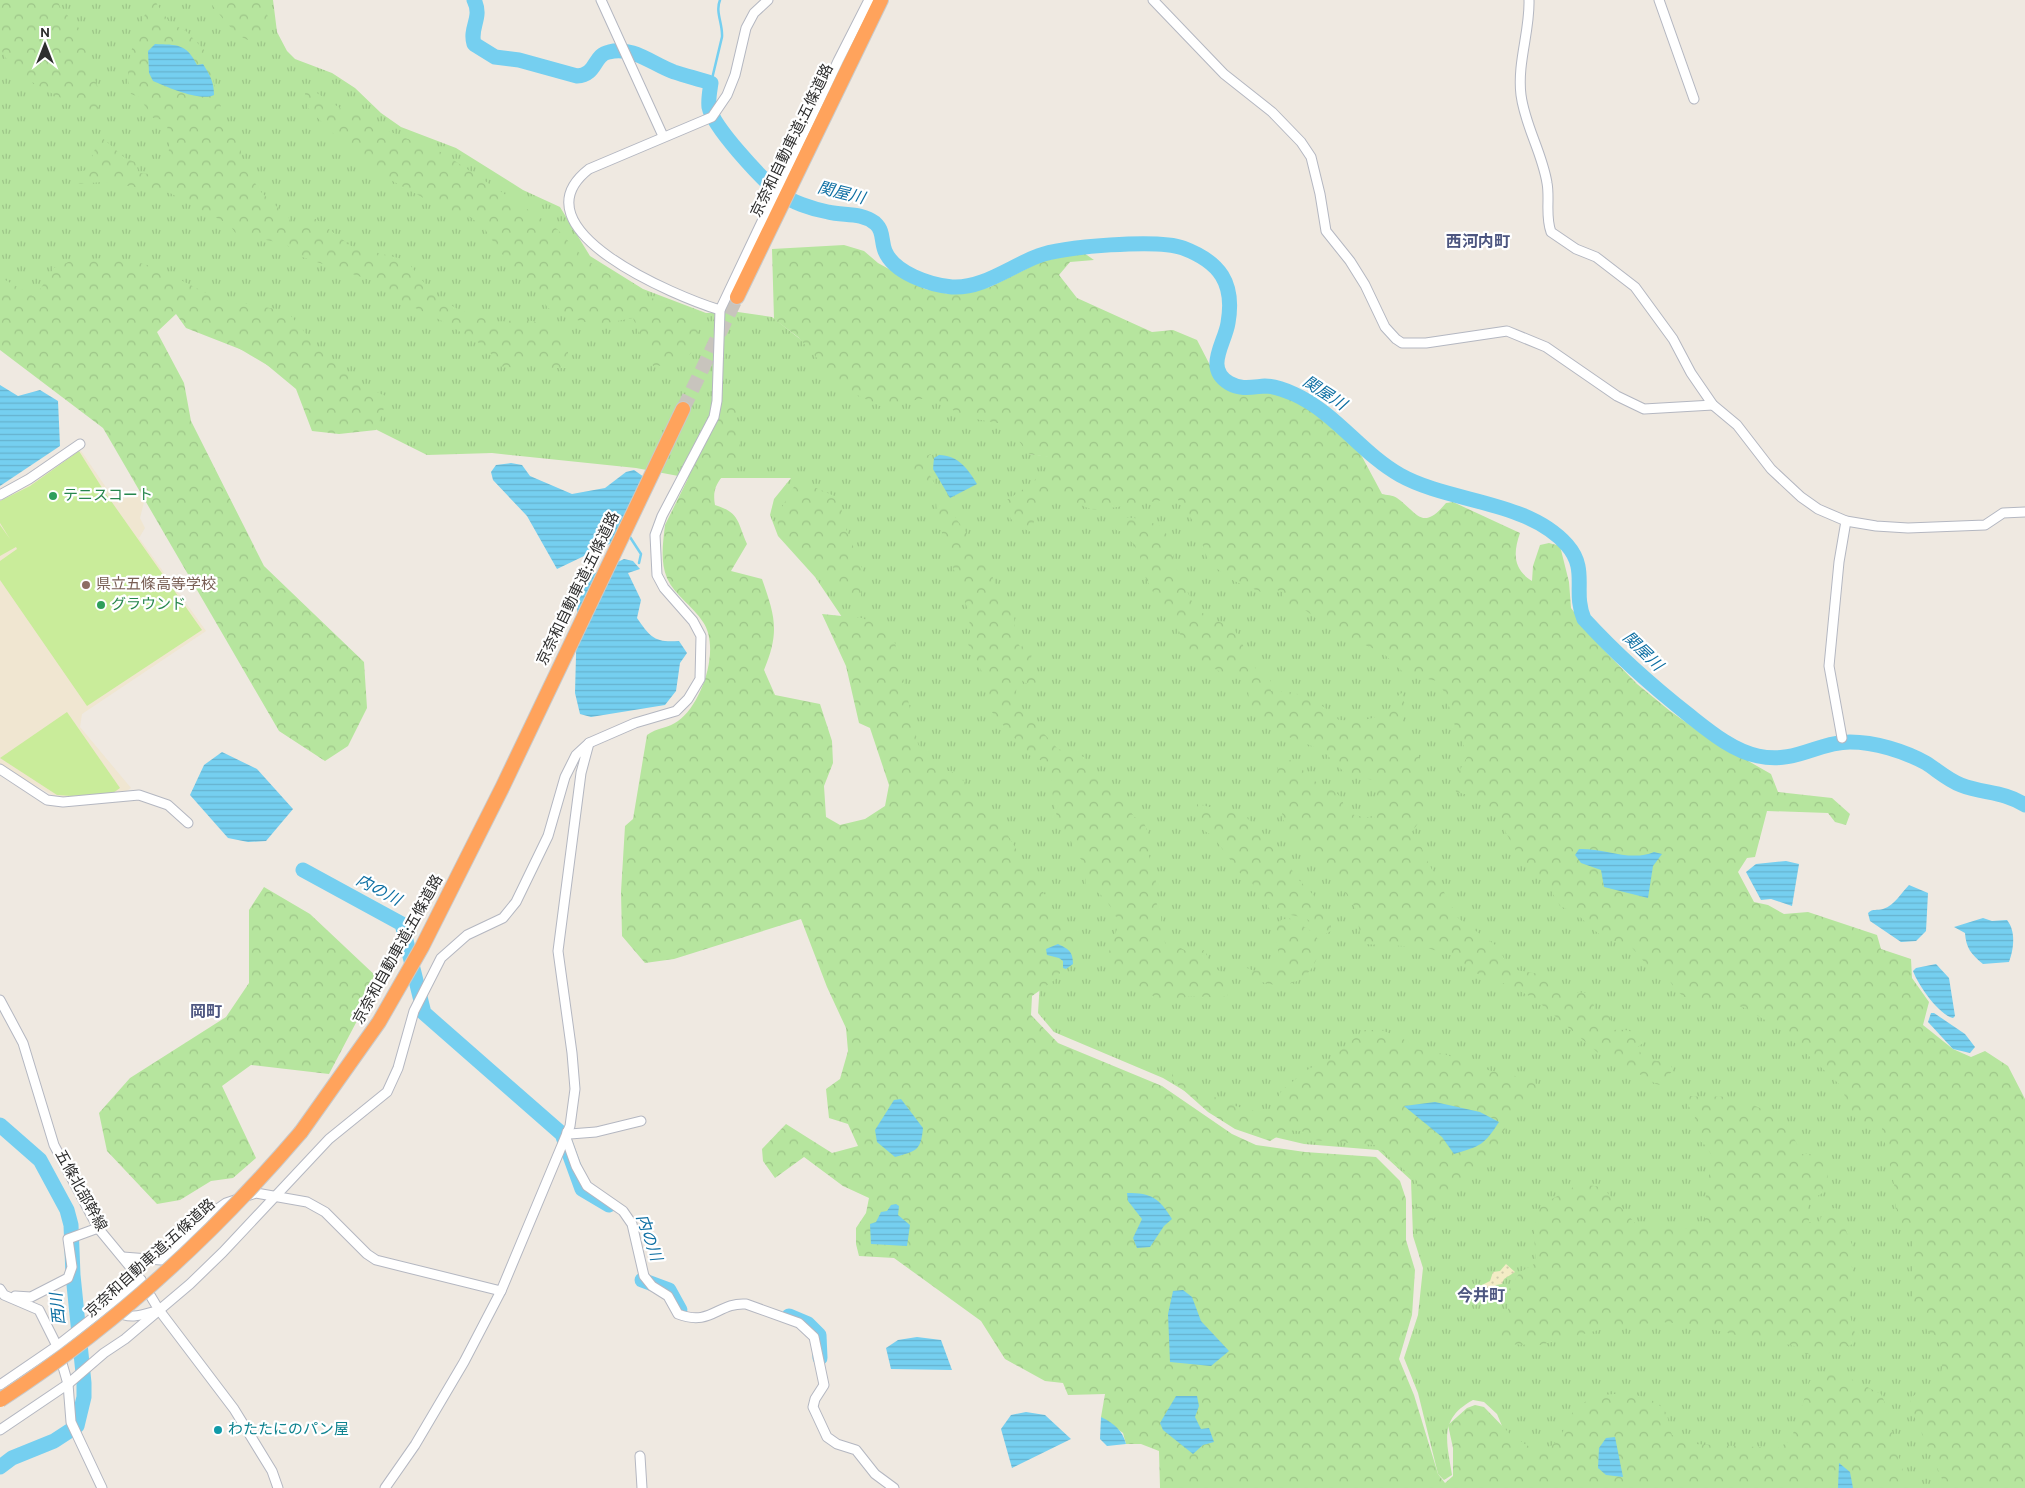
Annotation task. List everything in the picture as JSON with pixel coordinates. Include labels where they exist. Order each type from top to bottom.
[{"type":"highway","name":"京奈和自動車道;五條道路","points":[[731,296],[748,272],[881,0]]},
{"type":"highway","name":"京奈和自動車道;五條道路","points":[[0,1400],[72,1349],[158,1277],[225,1215],[301,1132],[379,1022],[448,898],[683,409]]},
{"type":"street","points":[[602,0],[663,136]]},
{"type":"street","points":[[720,310],[683,298],[642,278],[596,247],[571,217],[570,199],[572,187],[579,176],[589,169],[663,136],[712,117],[727,95],[735,74],[746,28],[754,13],[768,0]]},
{"type":"street","points":[[0,1430],[68,1384],[104,1353],[126,1340],[223,1252],[329,1139],[387,1092],[398,1068],[414,1011],[437,964],[459,941],[502,918],[516,902],[548,836],[565,777],[576,755],[583,746],[589,743],[636,723],[676,711],[688,700],[700,679],[702,636],[693,621],[664,588],[658,575],[655,535],[662,516],[714,417],[717,401],[720,310],[731,296],[838,61],[869,0]]},
{"type":"street","points":[[1153,0],[1224,74],[1272,112],[1301,142],[1311,157],[1326,231],[1366,285],[1385,327],[1396,339],[1402,343],[1426,343],[1508,331],[1546,347],[1617,396],[1644,409],[1713,406]]},
{"type":"street","points":[[1529,0],[1521,68],[1521,94],[1529,129],[1540,155],[1547,184],[1551,232],[1576,249],[1596,257],[1635,287],[1646,299],[1673,339],[1691,373],[1713,406],[1737,425],[1771,469],[1801,497],[1818,509],[1846,521],[1876,526],[1908,528],[1984,525],[2003,513],[2025,512]]},
{"type":"street","points":[[1659,0],[1694,99]]},
{"type":"street","points":[[0,495],[30,479],[80,444]]},
{"type":"street","points":[[1842,738],[1829,666],[1839,562],[1846,521]]},
{"type":"street","points":[[385,1488],[415,1445],[464,1362],[501,1291],[566,1135],[575,1089],[572,1052],[558,952],[581,773],[589,743]]},
{"type":"street","points":[[576,755],[581,773]]},
{"type":"street","points":[[0,769],[47,800],[63,802],[139,795],[168,805],[188,823]]},
{"type":"street","name":"五條北部幹線","points":[[0,1000],[23,1043],[54,1145],[98,1228],[123,1257],[159,1310],[234,1409],[272,1471],[278,1488]]},
{"type":"street","points":[[566,1135],[596,1132],[641,1121]]},
{"type":"street","points":[[566,1135],[576,1166],[587,1186],[623,1211],[632,1224],[641,1267],[650,1284],[668,1296],[678,1314],[690,1319],[704,1318],[738,1303],[800,1323],[814,1337],[824,1385],[815,1398],[813,1407],[821,1428],[827,1437],[837,1444],[856,1450],[875,1474],[894,1488]]},
{"type":"street","points":[[123,1257],[161,1260],[169,1257],[206,1217],[226,1203],[256,1193],[307,1202],[325,1212],[367,1254],[376,1260],[501,1291]]},
{"type":"street","points":[[1,1293],[31,1297],[68,1278],[72,1268],[68,1239],[98,1228]]},
{"type":"street","points":[[0,1385],[57,1346],[140,1280]]},
{"type":"street","points":[[1,1293],[39,1310],[57,1346],[68,1384],[71,1422],[102,1488]]},
{"type":"street","points":[[108,1305],[124,1316],[159,1310]]},
{"type":"street","points":[[640,1456],[642,1488]]},
{"type":"shaded area","name":"県立五條高等学校","points":[[79,448],[116,502],[138,493],[144,502],[140,518],[145,528],[139,538],[206,631],[82,714],[80,727],[131,788],[125,792],[58,798],[0,766],[0,499]]},
{"type":"green space","points":[[0,0],[273,0],[277,32],[287,51],[295,59],[332,73],[355,88],[381,113],[401,127],[456,148],[523,190],[560,207],[590,256],[643,289],[706,313],[738,312],[772,317],[818,353],[928,393],[1026,421],[1029,454],[1061,458],[1187,490],[1442,673],[1856,1059],[1947,1271],[1960,1488],[1902,1488],[1797,1452],[1553,1462],[1507,1438],[1497,1414],[1484,1402],[1473,1400],[1454,1415],[1450,1423],[1447,1442],[1452,1475],[1444,1480],[1438,1474],[1418,1393],[1404,1358],[1418,1315],[1423,1268],[1413,1236],[1411,1180],[1378,1150],[1304,1144],[1253,1132],[1163,1078],[1054,1032],[1038,1013],[1041,965],[925,793],[844,620],[815,577],[778,536],[770,515],[774,499],[791,478],[689,478],[636,468],[492,453],[427,455],[373,428],[176,311],[0,304]]},
{"type":"green space","points":[[0,0],[58,0],[60,7],[86,36],[88,63],[101,95],[95,121],[71,103],[29,80],[7,59],[0,46]]},
{"type":"green space","points":[[138,0],[154,0],[170,23],[186,31],[205,51],[226,126],[241,141],[241,162],[261,192],[288,217],[293,225],[299,224],[305,211],[351,246],[406,260],[433,294],[459,310],[504,325],[515,317],[552,326],[568,343],[568,368],[551,368],[543,363],[529,361],[516,368],[498,366],[498,360],[479,343],[442,321],[397,299],[385,285],[299,256],[286,244],[236,234],[230,225],[170,193],[104,182],[75,184],[73,173],[87,170],[100,136],[125,158],[135,162],[139,173],[164,172],[169,146],[167,126],[164,120],[153,118],[139,97],[131,94],[129,83],[128,73],[131,52],[146,12]]},
{"type":"green space","points":[[208,0],[262,0],[268,17],[259,42],[244,38],[237,33]]},
{"type":"green space","points":[[303,84],[346,112],[365,115],[383,129],[443,153],[557,229],[585,259],[638,293],[687,311],[699,319],[696,341],[689,356],[675,363],[653,366],[633,318],[597,325],[565,317],[548,308],[532,285],[501,253],[482,225],[466,215],[451,213],[365,166],[308,108]]},
{"type":"green space","points":[[844,245],[864,251],[878,263],[925,289],[949,294],[990,287],[1042,261],[1084,253],[1094,260],[1070,262],[1059,275],[1077,298],[1152,332],[1173,330],[1197,340],[1213,371],[1225,386],[1240,391],[1281,394],[1308,409],[1330,424],[1359,451],[1382,494],[1395,497],[1420,517],[1431,517],[1446,503],[1453,502],[1520,533],[1516,547],[1516,560],[1521,571],[1532,581],[1533,566],[1540,545],[1549,543],[1560,546],[1569,582],[1571,608],[1601,647],[1637,684],[1670,711],[1708,738],[1771,774],[1778,792],[1832,798],[1850,814],[1846,825],[1835,822],[1828,813],[1767,811],[1755,857],[1747,858],[1738,872],[1754,902],[1768,905],[1784,914],[1808,912],[1877,935],[1881,949],[1911,959],[1912,978],[1929,1002],[1923,1025],[1953,1049],[1971,1057],[1985,1051],[2008,1066],[2025,1099],[2025,1488],[1946,1488],[1915,1418],[1910,1399],[1917,1393],[1937,1390],[1942,1368],[1940,1338],[1927,1331],[1925,1322],[1912,1303],[1912,1239],[1904,1230],[1896,1208],[1895,1189],[1881,1124],[1857,1121],[1839,1084],[1780,1029],[1745,1008],[1723,1001],[1684,997],[1676,990],[1663,971],[1647,965],[1629,944],[1606,939],[1577,914],[1560,906],[1549,887],[1519,856],[1506,833],[1501,817],[1477,797],[1456,792],[1454,781],[1468,755],[1456,729],[1445,693],[1437,681],[1405,674],[1383,653],[1334,631],[1305,610],[1292,610],[1285,602],[1282,592],[1277,590],[1266,594],[1234,581],[1209,563],[1195,524],[1177,498],[1097,510],[1066,497],[1053,496],[1036,514],[1031,532],[1025,529],[1016,524],[1010,517],[1007,500],[1031,484],[1041,473],[1058,470],[1048,457],[1028,454],[1008,425],[970,418],[927,398],[880,406],[857,395],[826,371],[798,337],[774,319],[772,249]]},
{"type":"green space","points":[[108,258],[157,268],[218,299],[287,311],[308,337],[332,361],[359,382],[388,397],[376,430],[339,434],[312,431],[296,389],[255,355],[186,328],[176,314],[157,332],[184,383],[191,421],[264,566],[364,662],[367,708],[348,746],[325,761],[279,731],[103,428],[0,350],[0,277],[35,297],[54,268],[73,260]]},
{"type":"green space","points":[[723,400],[737,401],[738,439],[748,458],[722,477],[715,489],[715,505],[729,511],[737,519],[747,544],[731,571],[762,579],[773,614],[774,624],[772,645],[764,670],[775,695],[820,704],[832,741],[833,763],[824,786],[826,817],[840,825],[865,819],[885,806],[889,785],[870,728],[859,723],[846,666],[822,614],[862,618],[882,627],[895,643],[918,744],[930,766],[952,772],[966,783],[985,814],[1003,827],[1038,886],[1051,902],[1054,913],[1075,927],[1078,945],[1056,979],[1032,996],[1031,1015],[1058,1043],[1162,1086],[1232,1134],[1256,1145],[1305,1152],[1376,1157],[1400,1181],[1406,1199],[1406,1240],[1415,1270],[1412,1315],[1399,1359],[1414,1395],[1438,1474],[1445,1483],[1453,1476],[1453,1448],[1448,1425],[1467,1408],[1475,1405],[1484,1407],[1510,1434],[1537,1452],[1556,1443],[1572,1413],[1579,1406],[1587,1400],[1610,1394],[1635,1395],[1657,1403],[1666,1413],[1672,1435],[1694,1444],[1778,1448],[1791,1440],[1810,1381],[1825,1373],[1843,1375],[1881,1394],[1888,1410],[1894,1441],[1908,1488],[1160,1488],[1159,1451],[1141,1444],[1126,1444],[1123,1433],[1101,1417],[1105,1394],[1068,1395],[1063,1383],[1045,1381],[1005,1359],[981,1321],[894,1258],[859,1256],[856,1244],[856,1228],[866,1213],[869,1198],[843,1186],[804,1157],[775,1178],[763,1161],[762,1149],[786,1124],[832,1153],[858,1146],[848,1124],[829,1118],[826,1089],[840,1079],[848,1051],[846,1028],[827,987],[801,919],[674,959],[645,963],[622,936],[621,892],[625,826],[633,819],[647,735],[678,721],[687,713],[701,689],[709,660],[710,646],[708,633],[699,616],[670,584],[663,565],[663,545],[665,525],[717,420]]},
{"type":"green space","name":"グラウンド","points":[[79,451],[104,491],[202,630],[87,706],[0,580],[0,561],[17,549],[16,547],[0,556],[0,525],[10,539],[0,523],[0,501],[30,486]]},
{"type":"green space","points":[[931,454],[928,472],[947,506],[978,549],[991,573],[1000,596],[1014,610],[1015,639],[1021,648],[1026,637],[1032,652],[1030,665],[1037,672],[1035,689],[1018,678],[1015,699],[1058,749],[1084,757],[1095,773],[1119,795],[1135,818],[1142,818],[1151,840],[1149,856],[1156,878],[1155,899],[1161,915],[1162,936],[1167,947],[1179,947],[1191,954],[1204,950],[1212,965],[1224,975],[1228,995],[1215,998],[1191,996],[1174,1000],[1163,999],[1146,992],[1135,980],[1114,971],[1101,959],[1108,955],[1119,923],[1102,896],[1086,886],[1085,864],[1075,852],[1071,841],[1059,824],[1053,801],[1051,772],[1045,762],[1029,755],[991,711],[986,680],[968,644],[970,631],[969,613],[945,544],[937,514],[936,500],[902,465]]},
{"type":"green space","points":[[798,480],[839,498],[846,529],[862,568],[861,597],[855,601],[839,594],[834,582],[819,576],[803,555],[780,532],[776,517]]},
{"type":"green space","points":[[1118,517],[1134,518],[1159,525],[1173,542],[1174,560],[1195,609],[1219,622],[1232,625],[1258,673],[1270,677],[1271,691],[1300,694],[1324,707],[1339,720],[1359,720],[1380,716],[1392,706],[1402,693],[1406,710],[1399,733],[1417,752],[1422,763],[1425,790],[1424,815],[1411,833],[1419,838],[1424,855],[1458,918],[1498,947],[1508,966],[1520,971],[1546,975],[1570,992],[1590,993],[1595,1010],[1610,1016],[1614,1030],[1631,1032],[1637,1036],[1643,1043],[1636,1048],[1651,1060],[1669,1059],[1673,1071],[1667,1076],[1673,1088],[1656,1084],[1631,1069],[1603,1057],[1535,999],[1508,985],[1478,974],[1451,955],[1424,947],[1362,944],[1355,907],[1338,882],[1317,858],[1291,836],[1283,819],[1277,778],[1278,757],[1297,763],[1310,778],[1338,794],[1346,813],[1368,818],[1376,817],[1377,781],[1346,774],[1322,750],[1276,732],[1250,711],[1247,679],[1228,676],[1195,658],[1184,645],[1173,614],[1154,594],[1142,570],[1140,556],[1133,544],[1125,533],[1116,530],[1112,522]]},
{"type":"green space","points":[[67,712],[120,788],[113,793],[72,796],[57,795],[0,758]]},
{"type":"green space","points":[[1197,804],[1244,815],[1273,843],[1299,880],[1317,899],[1331,920],[1331,931],[1324,935],[1306,918],[1271,911],[1250,878],[1243,877],[1212,835],[1200,827],[1197,819]]},
{"type":"green space","points":[[264,887],[310,914],[379,979],[329,1074],[251,1065],[222,1086],[256,1158],[233,1178],[211,1181],[180,1200],[157,1204],[107,1151],[99,1113],[130,1078],[226,1017],[249,983],[249,910]]},
{"type":"green space","points":[[1289,918],[1313,932],[1319,941],[1317,958],[1310,970],[1303,978],[1285,985],[1265,983],[1246,974],[1247,968],[1261,970],[1276,965],[1278,955],[1276,930],[1281,920]]},
{"type":"green space","points":[[1364,1030],[1381,1030],[1402,1038],[1416,1049],[1444,1054],[1491,1071],[1535,1080],[1538,1098],[1521,1111],[1505,1129],[1495,1156],[1479,1168],[1463,1174],[1450,1196],[1437,1209],[1424,1254],[1417,1236],[1417,1181],[1375,1145],[1312,1140],[1308,1132],[1288,1130],[1270,1141],[1235,1129],[1208,1112],[1171,1079],[1173,1073],[1177,1074],[1226,1103],[1274,1114],[1276,1101],[1282,1090],[1310,1068],[1326,1063]]},
{"type":"green space","points":[[1690,1096],[1727,1097],[1755,1105],[1775,1117],[1783,1125],[1797,1143],[1801,1154],[1814,1154],[1827,1164],[1828,1188],[1808,1202],[1809,1222],[1819,1223],[1824,1210],[1836,1208],[1854,1249],[1849,1258],[1853,1270],[1848,1308],[1856,1337],[1853,1344],[1824,1355],[1806,1354],[1794,1346],[1769,1340],[1748,1338],[1690,1324],[1660,1322],[1599,1330],[1540,1345],[1498,1344],[1494,1334],[1508,1318],[1508,1291],[1520,1272],[1536,1263],[1534,1235],[1537,1215],[1541,1205],[1579,1184],[1602,1187],[1636,1224],[1658,1224],[1676,1231],[1705,1223],[1705,1202],[1712,1156],[1706,1146],[1694,1136],[1695,1116],[1686,1102]]},
{"type":"sand","points":[[1506,1264],[1515,1272],[1504,1279],[1502,1284],[1496,1285],[1490,1294],[1485,1294],[1482,1285],[1490,1281],[1493,1272],[1500,1271]]},
{"type":"water","points":[[155,44],[175,45],[185,49],[197,65],[203,64],[211,79],[214,95],[201,97],[175,90],[153,81],[149,73],[148,51]]},
{"type":"water","points":[[0,385],[18,396],[40,390],[58,401],[60,446],[0,486]]},
{"type":"water","points":[[939,455],[952,457],[957,460],[966,468],[977,484],[950,498],[933,469],[934,458]]},
{"type":"water","points":[[511,463],[522,465],[530,476],[572,494],[605,488],[626,472],[634,470],[654,484],[632,533],[557,569],[527,516],[493,480],[491,472],[496,465]]},
{"type":"water","points":[[624,559],[633,561],[640,569],[628,573],[641,600],[637,618],[654,637],[664,641],[679,641],[687,653],[680,663],[676,691],[665,705],[591,717],[580,714],[575,693],[578,581]]},
{"type":"water","points":[[222,752],[257,769],[293,809],[266,841],[248,842],[228,838],[190,795],[204,765]]},
{"type":"water","points":[[1579,849],[1636,856],[1654,852],[1662,854],[1653,866],[1648,898],[1604,887],[1601,870],[1581,863],[1575,855]]},
{"type":"water","points":[[1786,861],[1799,864],[1792,906],[1771,899],[1761,900],[1746,872],[1756,864]]},
{"type":"water","points":[[1909,885],[1928,893],[1926,931],[1916,941],[1901,942],[1870,921],[1868,913],[1891,905]]},
{"type":"water","points":[[1983,918],[1992,921],[2007,920],[2010,924],[2013,940],[2009,962],[1983,964],[1970,950],[1965,933],[1954,927]]},
{"type":"water","points":[[1058,944],[1067,949],[1072,956],[1073,964],[1066,969],[1063,968],[1063,961],[1059,958],[1047,955],[1046,949]]},
{"type":"water","points":[[1936,964],[1949,978],[1955,1016],[1953,1018],[1947,1016],[1930,999],[1919,984],[1913,971],[1916,968]]},
{"type":"water","points":[[1931,1013],[1934,1013],[1965,1034],[1975,1047],[1970,1053],[1953,1049],[1928,1022]]},
{"type":"water","points":[[901,1099],[923,1128],[919,1146],[913,1151],[895,1157],[877,1142],[875,1130],[894,1100]]},
{"type":"water","points":[[1435,1102],[1480,1112],[1499,1122],[1481,1144],[1454,1154],[1442,1137],[1404,1106]]},
{"type":"water","points":[[1127,1193],[1143,1194],[1154,1198],[1163,1206],[1172,1219],[1164,1226],[1150,1247],[1137,1248],[1133,1238],[1142,1219],[1128,1201]]},
{"type":"water","points":[[896,1204],[899,1206],[898,1215],[910,1225],[907,1246],[871,1244],[870,1224],[876,1222],[881,1212],[887,1211],[891,1205]]},
{"type":"water","points":[[1183,1290],[1192,1297],[1201,1321],[1229,1351],[1211,1366],[1170,1362],[1168,1314],[1173,1291]]},
{"type":"water","points":[[917,1337],[941,1340],[952,1370],[891,1369],[886,1348],[898,1340]]},
{"type":"water","points":[[1176,1396],[1197,1396],[1199,1406],[1195,1417],[1201,1429],[1209,1428],[1214,1442],[1203,1445],[1193,1454],[1163,1430],[1160,1423]]},
{"type":"water","points":[[1026,1412],[1045,1415],[1071,1439],[1012,1468],[1001,1429],[1011,1415]]},
{"type":"water","points":[[1101,1417],[1117,1428],[1126,1444],[1107,1446],[1100,1439]]},
{"type":"water","points":[[1615,1437],[1623,1477],[1606,1475],[1598,1468],[1599,1448],[1606,1438]]},
{"type":"water","points":[[1839,1463],[1850,1472],[1853,1488],[1838,1488]]},
{"type":"waterway","name":"関屋川","points":[[474,0],[477,12],[473,32],[474,44],[495,57],[519,60],[577,76],[583,75],[592,69],[604,54],[626,51],[666,69],[711,83],[709,107],[712,116],[728,139],[770,185],[783,196],[795,202],[822,211],[864,217],[875,223],[880,229],[885,251],[890,259],[904,272],[924,281],[943,286],[963,287],[985,281],[1038,256],[1067,249],[1110,245],[1154,244],[1171,245],[1196,254],[1215,267],[1227,285],[1230,309],[1217,363],[1222,377],[1238,387],[1268,386],[1280,388],[1294,394],[1323,412],[1373,456],[1400,475],[1420,484],[1510,510],[1550,530],[1574,554],[1579,572],[1579,599],[1584,619],[1648,682],[1722,740],[1740,750],[1772,758],[1795,755],[1838,743],[1860,742],[1879,745],[1899,751],[1926,763],[1961,785],[2009,797],[2025,805]]},
{"type":"waterway","points":[[711,83],[722,37],[718,9],[720,0]]},
{"type":"waterway","points":[[628,534],[641,554],[639,563]]},
{"type":"waterway","name":"内の川","points":[[303,870],[402,924],[424,1013],[562,1134],[582,1189],[609,1205]]},
{"type":"waterway","name":"西川","points":[[0,1125],[40,1160],[67,1210],[71,1225],[73,1275],[84,1383],[84,1397],[77,1426],[54,1441],[12,1458],[0,1467]]},
{"type":"waterway","name":"内の川","points":[[642,1280],[669,1290],[680,1310]]},
{"type":"waterway","name":"内の川","points":[[789,1316],[808,1324],[819,1335],[820,1358]]},
{"type":"tunnel","points":[[683,409],[737,297]]},
{"type":"place","name":"テニスコート","points":[[53,496]]},
{"type":"place","name":"県立五條高等学校","points":[[86,585]]},
{"type":"place","name":"グラウンド","points":[[101,605]]},
{"type":"place","name":"わたたにのパン屋","points":[[218,1430]]},
{"type":"district","name":"西河内町","points":[[1478,243]]},
{"type":"district","name":"岡町","points":[[206,1013]]},
{"type":"district","name":"今井町","points":[[1481,1297]]}]
